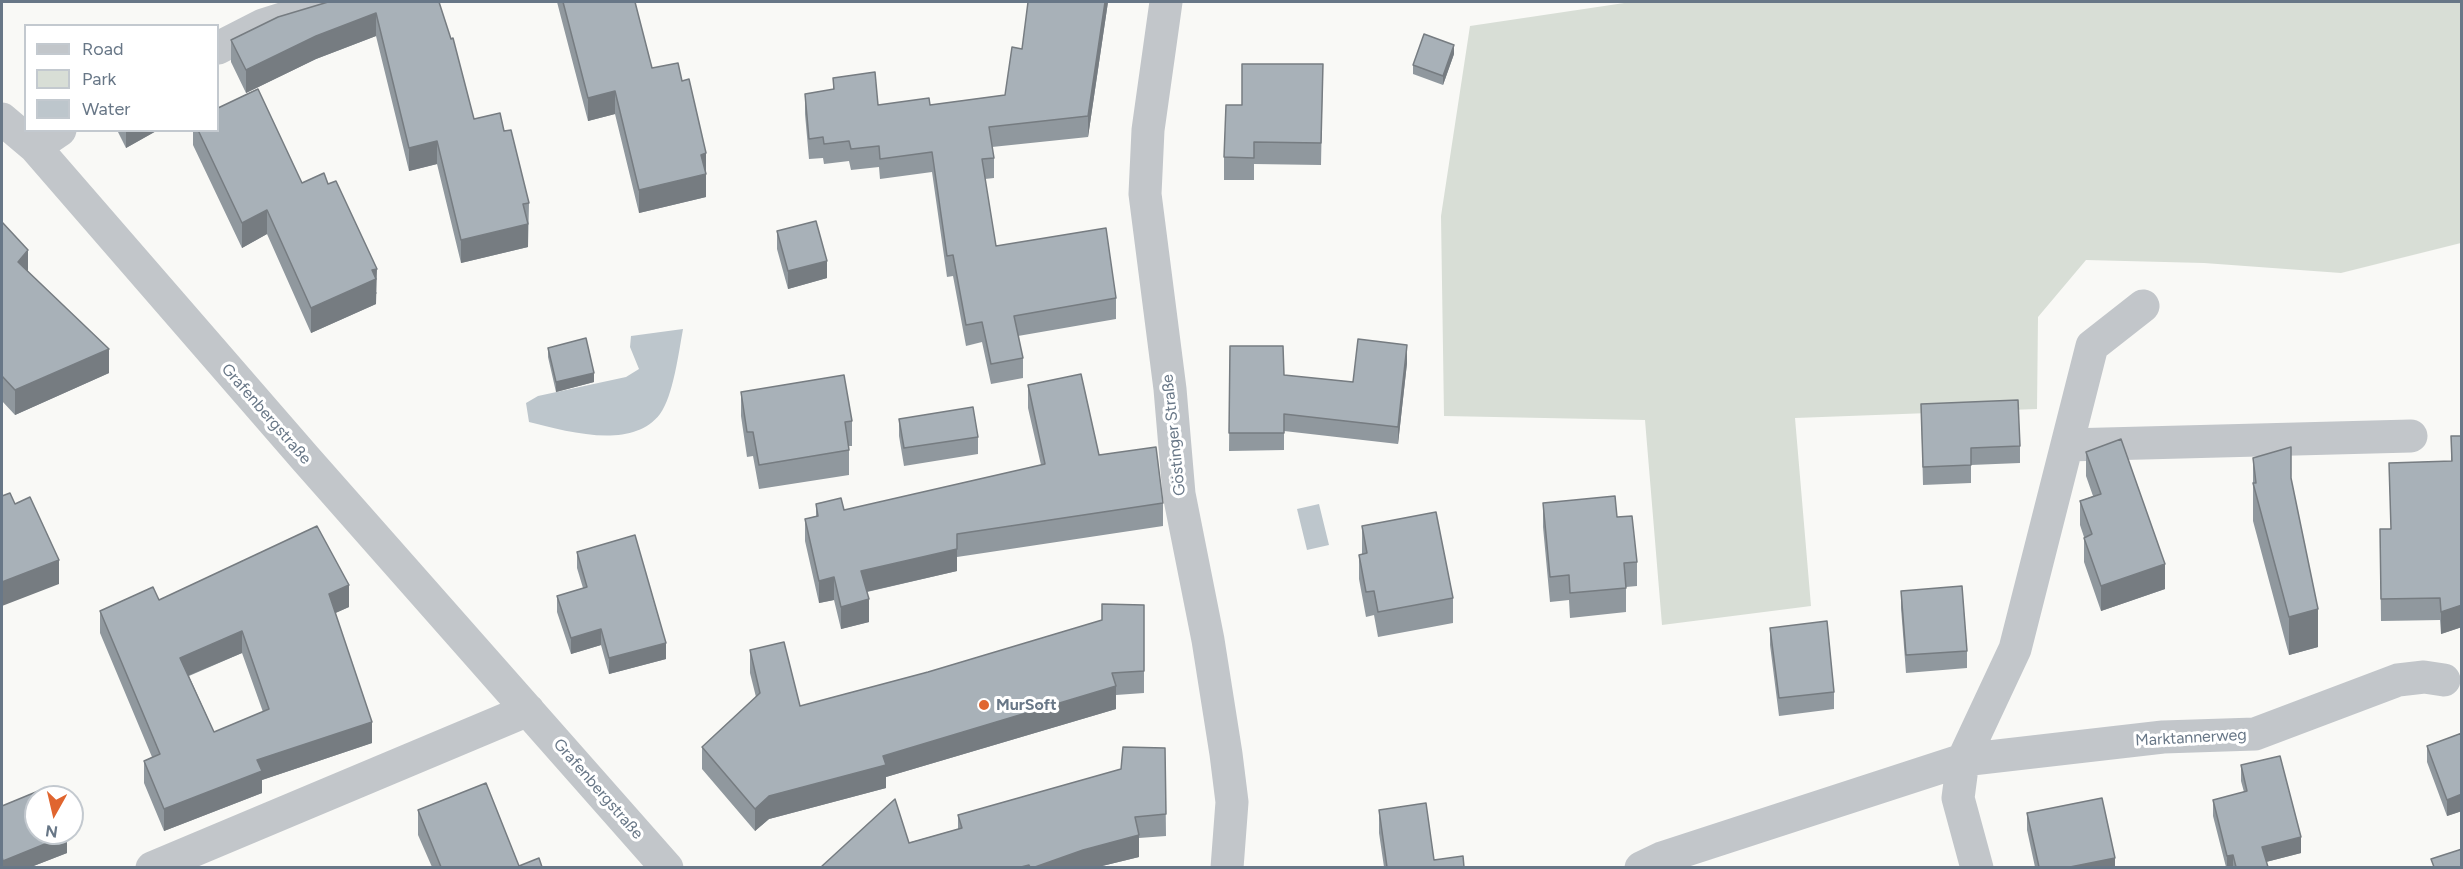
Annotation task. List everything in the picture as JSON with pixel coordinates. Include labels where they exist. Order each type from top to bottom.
[{"type":"street","points":[[219,47],[263,25],[336,2]]},
{"type":"street","name":"Göstinger Straße","points":[[1166,2],[1148,130],[1145,194],[1170,389],[1179,494],[1208,640],[1232,802],[1227,867]]},
{"type":"street","name":"Grafenbergstraße","points":[[2,119],[24,129]]},
{"type":"street","name":"Grafenbergstraße","points":[[31,132],[47,139],[305,458],[667,867]]},
{"type":"street","points":[[1977,867],[1958,798],[1963,760],[2015,649],[2092,346],[2143,306]]},
{"type":"street","points":[[2067,445],[2411,436]]},
{"type":"street","name":"Marktannerweg","points":[[1641,867],[1662,858],[1963,760],[2163,738],[2255,734],[2398,680],[2424,677],[2445,680]]},
{"type":"street","points":[[152,867],[528,710]]},
{"type":"green space","points":[[1631,2],[2461,2],[2461,243],[2341,273],[2204,263],[2086,260],[2038,317],[2037,409],[1795,418],[1811,606],[1662,625],[1645,420],[1444,416],[1441,216],[1470,26]]},
{"type":"water","points":[[683,329],[669,397],[660,414],[648,425],[633,432],[598,435],[561,430],[529,422],[526,403],[538,396],[626,377],[639,369],[630,347],[631,336]]},
{"type":"water","points":[[1319,504],[1329,545],[1307,550],[1297,509]]},
{"type":"building","points":[[328,2],[439,2],[451,39],[453,38],[474,119],[500,113],[504,131],[511,130],[529,203],[523,204],[528,224],[461,240],[437,141],[409,148],[376,13],[316,36],[246,70],[231,40],[278,17]]},
{"type":"building","points":[[563,2],[635,2],[652,68],[678,63],[682,81],[689,79],[706,153],[701,155],[706,174],[639,190],[615,91],[588,98]]},
{"type":"building","points":[[1028,2],[1105,2],[1088,116],[989,127],[994,158],[982,159],[996,246],[1106,228],[1116,298],[1014,316],[1023,358],[991,364],[982,322],[966,325],[953,255],[947,256],[932,152],[880,159],[879,146],[851,149],[849,141],[824,144],[823,137],[809,139],[805,94],[834,89],[833,78],[875,72],[878,105],[929,98],[930,105],[1005,95],[1012,47],[1022,49]]},
{"type":"building","points":[[1424,34],[1454,45],[1443,76],[1413,65]]},
{"type":"building","points":[[1242,64],[1323,64],[1321,143],[1254,142],[1254,158],[1224,157],[1226,105],[1242,105]]},
{"type":"building","points":[[258,89],[302,183],[324,173],[328,184],[336,181],[377,269],[372,270],[376,279],[311,308],[267,210],[242,223],[199,132],[219,132],[219,108]]},
{"type":"building","points":[[816,221],[827,261],[788,271],[777,231]]},
{"type":"building","points":[[2,222],[28,250],[18,262],[109,349],[15,390],[2,376]]},
{"type":"building","points":[[586,338],[594,373],[556,382],[548,348]]},
{"type":"building","points":[[1358,339],[1407,345],[1398,427],[1284,414],[1284,433],[1229,433],[1230,346],[1283,346],[1284,375],[1353,382]]},
{"type":"building","points":[[1081,374],[1099,455],[1156,447],[1163,503],[957,534],[957,549],[861,571],[869,599],[841,607],[834,577],[819,581],[805,519],[818,516],[816,504],[841,498],[844,510],[1045,464],[1028,385]]},
{"type":"building","points":[[844,375],[852,421],[845,422],[849,450],[759,465],[753,432],[747,432],[741,392]]},
{"type":"building","points":[[2018,400],[2020,446],[1971,448],[1971,465],[1923,467],[1921,404]]},
{"type":"building","points":[[973,407],[978,437],[904,448],[899,419]]},
{"type":"building","points":[[2451,436],[2462,436],[2462,605],[2441,612],[2440,598],[2381,599],[2380,529],[2391,529],[2389,463],[2452,461]]},
{"type":"building","points":[[2121,439],[2165,564],[2101,586],[2084,538],[2092,534],[2080,501],[2101,494],[2086,452]]},
{"type":"building","points":[[2291,447],[2291,478],[2318,609],[2289,617],[2253,483],[2256,483],[2253,458]]},
{"type":"building","points":[[10,493],[15,504],[30,497],[59,560],[2,582],[2,496]]},
{"type":"building","points":[[1615,496],[1617,517],[1632,516],[1637,562],[1624,563],[1626,588],[1570,593],[1569,575],[1550,577],[1543,503]]},
{"type":"building","points":[[1436,512],[1453,598],[1378,612],[1374,591],[1366,592],[1359,555],[1367,553],[1362,526]]},
{"type":"building","points":[[317,526],[349,585],[329,594],[372,722],[257,760],[262,771],[164,809],[144,761],[160,754],[100,611],[153,587],[159,600]],"holes":[[[242,631],[269,709],[214,732],[180,658]]]},
{"type":"building","points":[[635,535],[666,643],[609,658],[601,629],[571,638],[557,596],[587,587],[577,552]]},
{"type":"building","points":[[1962,586],[1967,651],[1906,655],[1901,591]]},
{"type":"building","points":[[1102,604],[1144,605],[1144,671],[1112,673],[1116,686],[883,756],[886,765],[769,796],[755,809],[702,747],[760,693],[750,650],[784,642],[800,706],[928,672],[1102,620]]},
{"type":"building","points":[[1827,621],[1834,692],[1779,698],[1770,628]]},
{"type":"building","points":[[2462,733],[2462,794],[2447,800],[2427,746]]},
{"type":"building","points":[[1123,747],[1165,748],[1166,814],[1135,817],[1139,835],[1083,850],[1035,867],[1029,865],[1021,867],[821,867],[895,799],[909,843],[962,828],[958,815],[1121,769]]},
{"type":"building","points":[[2280,756],[2301,837],[2262,847],[2268,867],[2236,867],[2233,855],[2227,856],[2213,800],[2247,791],[2241,765]]},
{"type":"building","points":[[486,783],[519,866],[539,858],[542,867],[441,867],[418,810]]},
{"type":"building","points":[[24,797],[24,845],[42,845],[3,861],[2,806]]},
{"type":"building","points":[[2102,798],[2115,858],[2070,867],[2039,867],[2027,813]]},
{"type":"building","points":[[1426,803],[1434,860],[1463,856],[1464,867],[1387,867],[1379,810]]},
{"type":"building","points":[[2462,849],[2462,867],[2434,867],[2431,859]]},
{"type":"place","name":"MurSoft","points":[[984,705]]}]
